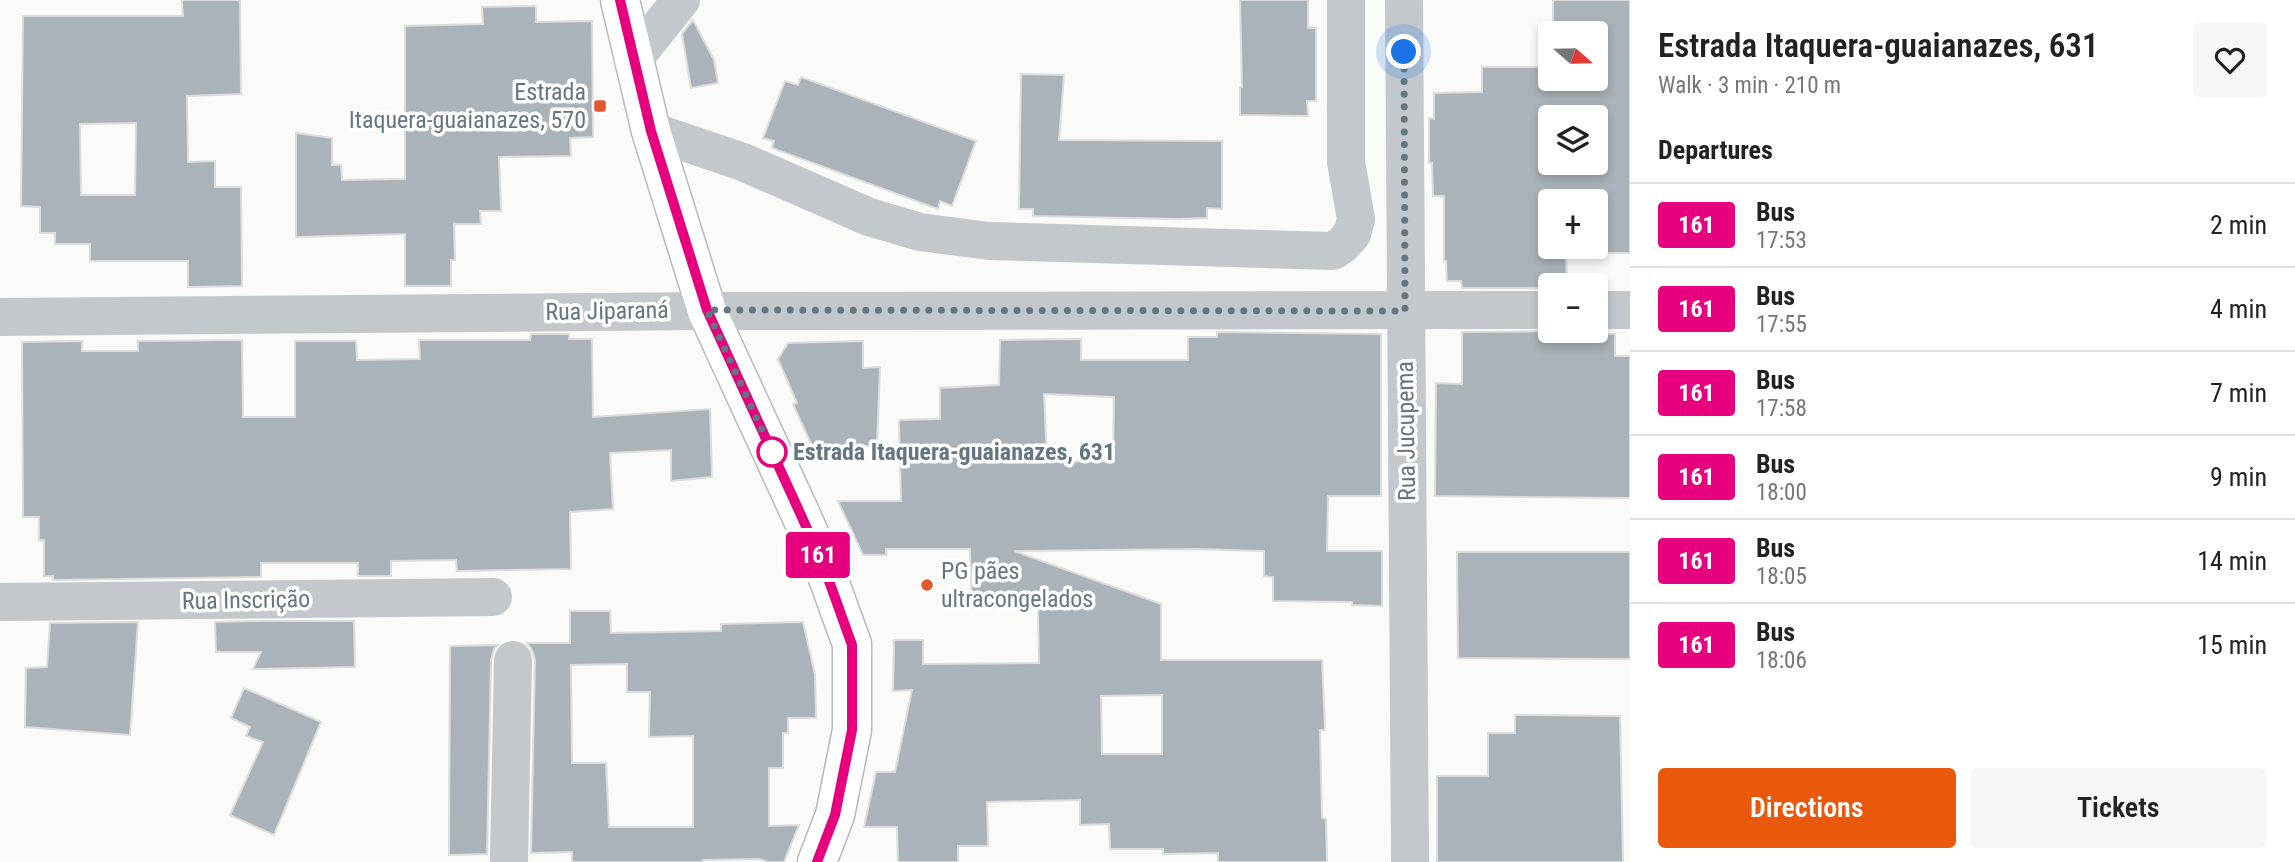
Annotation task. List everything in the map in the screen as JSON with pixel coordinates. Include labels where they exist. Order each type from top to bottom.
[{"type":"main road","points":[[620,0],[651,131],[707,310],[824,567],[852,645],[852,730],[835,815],[817,862]]},
{"type":"street","points":[[633,60],[681,0]]},
{"type":"street","points":[[651,131],[743,162],[869,217],[920,232],[989,241],[1333,251],[1352,234],[1356,219],[1346,162],[1346,0]]},
{"type":"street","name":"Rua Jucupema","points":[[1404,0],[1410,862]]},
{"type":"street","name":"Rua Jiparaná","points":[[0,317],[707,310],[1538,310]]},
{"type":"street","points":[[1608,310],[1630,310]]},
{"type":"street","name":"Rua Inscrição","points":[[0,602],[493,597]]},
{"type":"street","points":[[509,862],[513,660]]},
{"type":"building","points":[[182,0],[240,0],[241,94],[187,96],[188,162],[215,161],[215,187],[241,187],[242,286],[188,287],[188,261],[90,261],[90,244],[55,244],[55,233],[40,233],[40,207],[21,206],[23,16],[183,16]],"holes":[[[136,123],[135,195],[81,195],[80,124]]]},
{"type":"building","points":[[1240,0],[1308,0],[1308,28],[1316,28],[1316,101],[1307,101],[1308,116],[1240,115]]},
{"type":"building","points":[[1553,0],[1630,0],[1630,253],[1608,253],[1608,189],[1538,189],[1538,259],[1566,259],[1567,273],[1538,273],[1538,288],[1462,288],[1461,281],[1447,281],[1444,261],[1444,196],[1433,196],[1432,163],[1429,163],[1429,118],[1434,119],[1434,93],[1482,92],[1482,67],[1538,67],[1538,91],[1608,91],[1608,21],[1553,21]]},
{"type":"building","points":[[536,6],[536,22],[592,21],[593,137],[570,138],[571,156],[499,157],[501,211],[480,211],[481,224],[454,224],[455,260],[451,260],[451,286],[405,286],[405,234],[296,237],[296,133],[332,138],[332,165],[341,165],[342,180],[405,179],[405,26],[483,24],[482,7]]},
{"type":"building","points":[[693,20],[714,60],[718,83],[691,88],[682,34]]},
{"type":"building","points":[[1021,74],[1064,75],[1059,140],[1222,141],[1222,209],[1207,208],[1207,218],[1179,219],[1033,216],[1033,209],[1019,209]]},
{"type":"building","points":[[801,77],[976,141],[952,206],[940,201],[938,209],[772,148],[774,141],[763,138],[785,81],[798,85]]},
{"type":"building","points":[[1538,331],[1538,343],[1608,343],[1608,334],[1615,334],[1615,356],[1630,356],[1630,498],[1435,496],[1436,383],[1462,384],[1462,332]]},
{"type":"building","points":[[1217,332],[1381,334],[1381,496],[1328,496],[1327,551],[1382,551],[1382,606],[1352,605],[1352,602],[1273,601],[1273,577],[1264,576],[1264,551],[1014,551],[1161,604],[1161,660],[1322,660],[1325,730],[1320,730],[1322,818],[1326,819],[1327,862],[1218,862],[1218,853],[1163,854],[1163,849],[1110,849],[1109,824],[1080,825],[1080,800],[987,802],[988,846],[958,846],[958,862],[898,862],[897,827],[864,827],[876,772],[895,772],[912,690],[893,691],[894,640],[923,640],[923,664],[1039,663],[1038,607],[972,608],[970,549],[886,549],[886,555],[863,555],[838,501],[901,501],[899,420],[940,419],[940,388],[999,385],[1000,340],[1081,339],[1081,360],[1188,360],[1188,337],[1217,337]],"holes":[[[1044,394],[1114,397],[1113,461],[1047,462]],[[1162,695],[1162,754],[1102,754],[1101,696]]]},
{"type":"building","points":[[531,334],[569,334],[569,339],[592,339],[593,417],[710,409],[712,477],[671,481],[671,450],[610,453],[613,509],[570,512],[571,569],[457,571],[456,560],[391,561],[391,576],[358,576],[358,563],[261,563],[261,577],[53,580],[53,576],[44,576],[44,540],[39,540],[39,517],[23,517],[22,342],[82,341],[82,351],[138,351],[138,341],[242,340],[243,417],[295,417],[295,341],[356,341],[357,360],[420,359],[419,340],[530,340]]},
{"type":"building","points":[[863,341],[863,368],[880,367],[877,446],[812,446],[793,404],[797,403],[778,359],[788,343]]},
{"type":"building","points":[[1457,552],[1630,552],[1630,659],[1458,658]]},
{"type":"building","points":[[570,611],[610,611],[611,633],[721,631],[721,624],[803,622],[815,675],[816,718],[788,718],[788,733],[783,733],[783,768],[769,768],[769,826],[799,825],[784,862],[759,859],[703,862],[572,862],[572,852],[531,853],[535,660],[527,643],[570,643]],"holes":[[[627,664],[627,692],[650,692],[649,737],[693,736],[693,827],[609,827],[606,763],[572,763],[571,665]]]},
{"type":"building","points":[[354,621],[355,667],[253,669],[261,652],[216,652],[215,622]]},
{"type":"building","points":[[138,622],[130,735],[25,727],[26,668],[47,667],[50,623]]},
{"type":"building","points":[[498,645],[491,660],[487,854],[449,855],[450,646]]},
{"type":"building","points":[[244,688],[321,722],[274,835],[230,815],[263,742],[246,736],[250,727],[231,718]]},
{"type":"building","points":[[1515,715],[1620,716],[1623,862],[1437,862],[1437,776],[1488,776],[1488,733],[1515,733]]},
{"type":"bus line","name":"161","points":[[620,0],[651,131],[707,310],[824,567],[852,645],[852,730],[835,815],[817,862]]},
{"type":"place","name":"Estrada Itaquera-guaianazes, 570","points":[[600,106]]},
{"type":"place","name":"Estrada Itaquera-guaianazes, 631","points":[[772,452]]},
{"type":"place","name":"PG pães ultracongelados","points":[[927,585]]},
{"type":"route","points":[[772,452],[707,310],[1405,311],[1404,52]]}]
